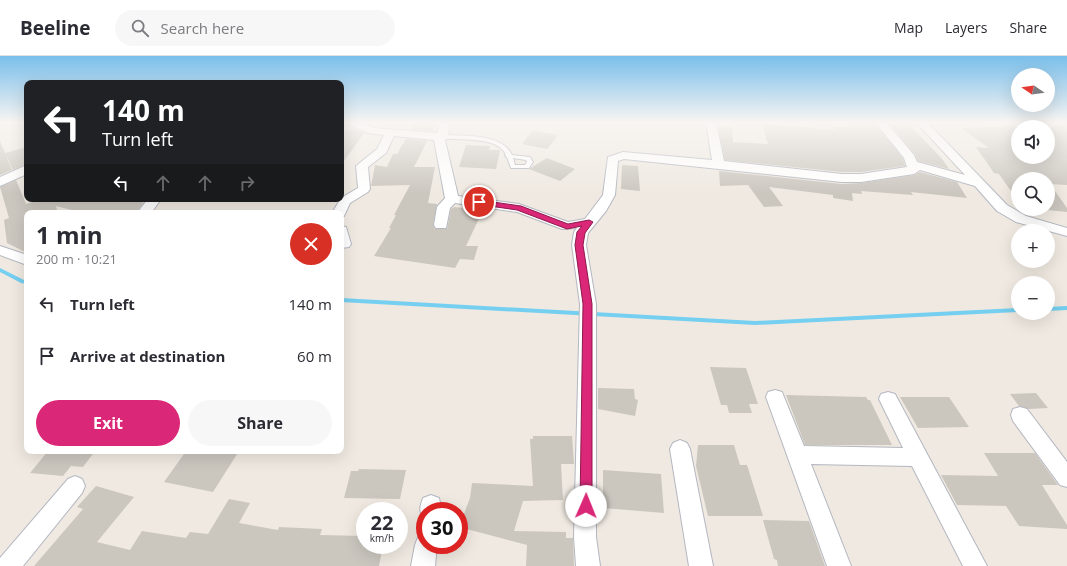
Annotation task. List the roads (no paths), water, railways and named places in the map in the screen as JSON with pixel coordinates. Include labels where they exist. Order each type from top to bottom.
[{"type":"street","points":[[344,201],[364,189],[362,166],[382,151],[384,146]]},
{"type":"street","points":[[442,146],[452,199]]},
{"type":"street","points":[[715,146],[718,163]]},
{"type":"street","points":[[588,566],[585,537],[588,304],[579,245],[581,232],[609,195],[612,159],[623,155],[718,163],[768,171],[861,178],[914,170],[914,164],[902,146]]},
{"type":"street","points":[[943,146],[1002,208],[1021,219],[1067,232]]},
{"type":"street","points":[[914,164],[979,184]]},
{"type":"street","points":[[0,182],[24,170]]},
{"type":"street","points":[[452,199],[519,208],[567,226],[589,222]]},
{"type":"street","points":[[441,225],[444,207],[452,199]]},
{"type":"street","points":[[146,210],[153,202]]},
{"type":"street","points":[[0,250],[24,259]]},
{"type":"street","points":[[775,397],[839,566]]},
{"type":"street","points":[[888,399],[975,566]]},
{"type":"street","points":[[1020,415],[1067,478]]},
{"type":"street","points":[[680,449],[701,566]]},
{"type":"street","points":[[797,455],[918,458]]},
{"type":"street","points":[[8,566],[75,486]]},
{"type":"street","points":[[423,566],[425,554]]},
{"type":"lane","points":[[501,146],[506,149],[508,156]]},
{"type":"waterway","points":[[0,270],[24,282]]},
{"type":"waterway","points":[[344,300],[755,323],[1011,310]]},
{"type":"waterway","points":[[1055,309],[1067,308]]}]
